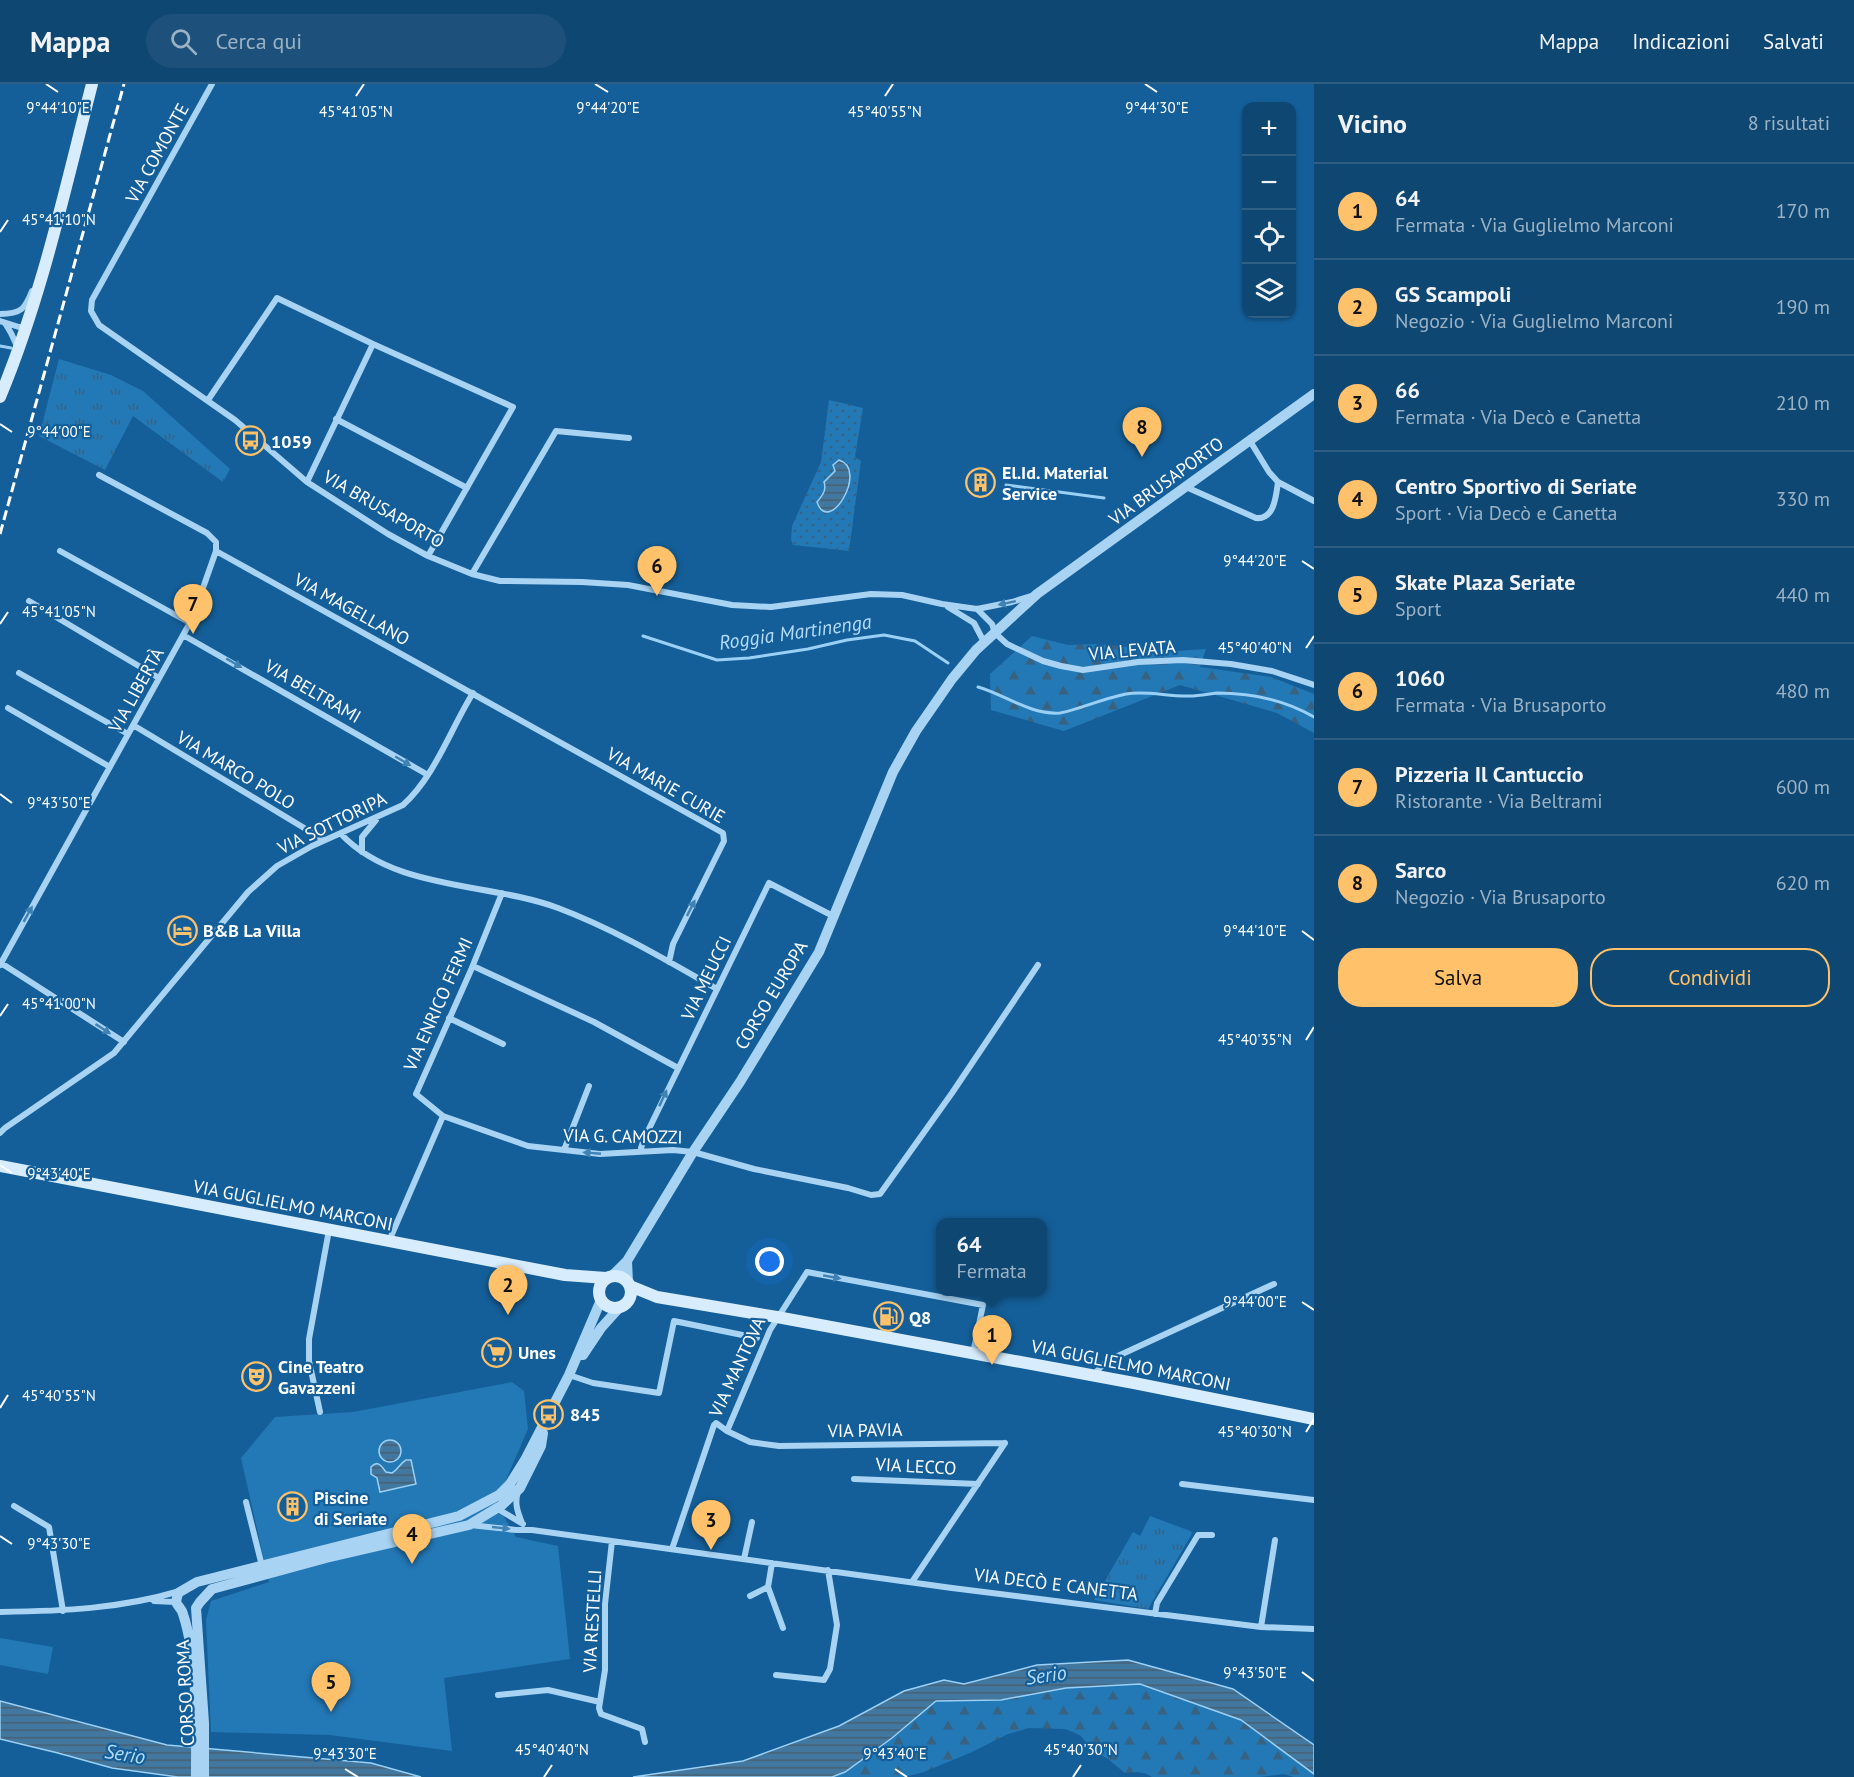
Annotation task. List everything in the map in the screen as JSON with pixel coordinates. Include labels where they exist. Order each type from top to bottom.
[{"type":"main road","points":[[0,397],[18,352],[45,266],[92,84]]},
{"type":"main road","name":"VIA GUGLIELMO MARCONI","points":[[0,1166],[579,1277],[609,1277]]},
{"type":"main road","points":[[579,1277],[608,1306],[623,1304],[630,1296],[629,1284],[620,1276],[609,1277]]},
{"type":"main road","name":"CORSO EUROPA","points":[[600,1298],[600,1286],[609,1277]]},
{"type":"main road","name":"VIA GUGLIELMO MARCONI","points":[[629,1284],[657,1297],[1093,1375],[1314,1419]]},
{"type":"main road","name":"VIA GUGLIELMO MARCONI","points":[[623,1304],[657,1297]]},
{"type":"street","name":"VIA COMONTE","points":[[92,300],[212,84]]},
{"type":"street","points":[[0,314],[11,314],[24,308],[45,266]]},
{"type":"street","points":[[208,400],[277,298],[513,407],[428,556]]},
{"type":"street","name":"VIA BRUSAPORTO","points":[[92,300],[91,311],[99,325],[235,420],[307,482],[388,534],[428,556],[472,574],[500,581],[628,585],[732,605],[771,607],[871,594],[902,595],[977,609],[1037,594]]},
{"type":"street","points":[[11,314],[26,327]]},
{"type":"street","points":[[2,322],[26,327]]},
{"type":"street","points":[[2,322],[11,333],[18,352]]},
{"type":"street","points":[[307,482],[373,344]]},
{"type":"street","name":"VIA BRUSAPORTO","points":[[916,731],[952,679],[984,642],[1037,594],[1314,394]]},
{"type":"street","points":[[336,418],[467,488]]},
{"type":"street","points":[[472,574],[556,431],[628,438]]},
{"type":"street","points":[[1250,441],[1278,483],[1314,501]]},
{"type":"street","points":[[99,475],[207,533],[216,542],[216,551]]},
{"type":"street","points":[[1186,487],[1263,519],[1268,516],[1275,501],[1278,483]]},
{"type":"street","points":[[60,551],[190,623]]},
{"type":"street","name":"VIA LIBERTÀ","points":[[0,964],[190,623],[216,551]]},
{"type":"street","name":"VIA MAGELLANO","points":[[216,551],[472,693]]},
{"type":"street","points":[[29,601],[159,678]]},
{"type":"street","name":"VIA BRUSAPORTO","points":[[942,604],[974,623],[984,642]]},
{"type":"street","points":[[977,609],[992,624],[995,633]]},
{"type":"street","name":"VIA LEVATA","points":[[995,633],[1014,649],[1042,661],[1083,670],[1138,662],[1183,660],[1232,664],[1272,671],[1314,685]]},
{"type":"street","name":"VIA BELTRAMI","points":[[183,635],[428,775]]},
{"type":"street","points":[[19,673],[128,734]]},
{"type":"street","name":"VIA SOTTORIPA","points":[[0,1133],[114,1053],[248,892],[277,866],[324,840],[403,805],[414,796],[428,775],[472,693]]},
{"type":"street","name":"VIA MARIE CURIE","points":[[472,693],[723,833],[724,841],[673,944],[669,962]]},
{"type":"street","points":[[8,708],[110,767]]},
{"type":"street","name":"VIA MARCO POLO","points":[[133,725],[324,840]]},
{"type":"street","name":"CORSO EUROPA","points":[[609,1277],[627,1261],[693,1152],[800,986],[819,952],[893,772],[916,731]]},
{"type":"street","points":[[362,853],[362,837],[377,818]]},
{"type":"street","points":[[341,834],[362,853],[404,873],[502,893],[557,908],[607,930],[717,989]]},
{"type":"street","name":"VIA MEUCCI","points":[[642,1152],[644,1139],[769,883],[833,916]]},
{"type":"street","name":"VIA ENRICO FERMI","points":[[443,1116],[416,1094],[473,966],[502,893]]},
{"type":"street","points":[[0,964],[124,1042]]},
{"type":"street","name":"VIA G. CAMOZZI","points":[[443,1116],[528,1146],[600,1154],[673,1150],[693,1152],[754,1169],[848,1188],[871,1195],[880,1194],[1038,965]]},
{"type":"street","points":[[473,966],[594,1022],[678,1068]]},
{"type":"street","points":[[449,1018],[504,1044]]},
{"type":"street","points":[[564,1150],[589,1086]]},
{"type":"street","points":[[389,1241],[443,1116]]},
{"type":"street","points":[[320,1412],[309,1361],[309,1339],[329,1229]]},
{"type":"street","points":[[627,1261],[629,1284]]},
{"type":"street","name":"VIA MANTOVA","points":[[672,1550],[714,1425],[716,1423],[727,1431],[777,1317],[807,1272],[983,1305],[973,1354]]},
{"type":"street","points":[[1093,1375],[1107,1361],[1274,1284]]},
{"type":"street","name":"CORSO EUROPA","points":[[398,1532],[459,1516],[499,1495],[510,1485],[525,1461],[569,1375],[600,1298]]},
{"type":"street","name":"CORSO EUROPA","points":[[569,1375],[601,1328],[623,1304]]},
{"type":"street","points":[[569,1375],[593,1383],[659,1393],[674,1321],[758,1338]]},
{"type":"street","name":"CORSO EUROPA","points":[[469,1525],[509,1500],[520,1488],[541,1446],[544,1424]]},
{"type":"street","name":"VIA PAVIA","points":[[727,1431],[750,1442],[779,1446],[1005,1443]]},
{"type":"street","name":"VIA LECCO","points":[[912,1582],[1005,1443]]},
{"type":"street","name":"VIA LECCO","points":[[854,1479],[978,1484]]},
{"type":"street","points":[[1182,1484],[1314,1500]]},
{"type":"street","points":[[520,1488],[516,1498],[522,1524]]},
{"type":"street","points":[[246,1502],[262,1566]]},
{"type":"street","points":[[14,1506],[50,1527],[63,1611]]},
{"type":"street","points":[[0,1611],[63,1611],[147,1601],[197,1582],[398,1532],[425,1529],[496,1509]]},
{"type":"street","name":"VIA DECÒ E CANETTA","points":[[496,1509],[502,1510],[532,1530]]},
{"type":"street","points":[[744,1558],[752,1522]]},
{"type":"street","name":"VIA DECÒ E CANETTA","points":[[198,1605],[212,1589],[219,1586],[326,1558],[469,1525],[532,1530],[952,1589],[1155,1614],[1262,1627],[1314,1629]]},
{"type":"street","name":"VIA DECÒ E CANETTA","points":[[1155,1614],[1157,1603],[1198,1535],[1212,1536]]},
{"type":"street","points":[[1262,1627],[1275,1540]]},
{"type":"street","name":"VIA RESTELLI","points":[[498,1695],[548,1690],[600,1702],[605,1670],[605,1604],[612,1541]]},
{"type":"street","points":[[772,1563],[768,1587],[783,1628]]},
{"type":"street","points":[[776,1675],[824,1680],[830,1669],[837,1625],[828,1570]]},
{"type":"street","points":[[750,1596],[768,1587]]},
{"type":"street","points":[[147,1601],[179,1606],[190,1612],[198,1605],[196,1591],[183,1589]]},
{"type":"street","points":[[179,1606],[177,1595],[183,1589]]},
{"type":"street","name":"CORSO ROMA","points":[[196,1777],[200,1724],[198,1605]]},
{"type":"street","name":"CORSO ROMA","points":[[179,1606],[189,1640],[204,1777]]},
{"type":"street","points":[[600,1702],[601,1714],[642,1730],[645,1742]]},
{"type":"green space","points":[[59,359],[111,375],[143,391],[230,469],[223,482],[133,416],[105,470],[39,436]]},
{"type":"green space","points":[[829,400],[863,408],[855,457],[861,461],[849,551],[793,545],[791,539],[792,526],[821,462]]},
{"type":"green space","points":[[1032,636],[1068,645],[1095,644],[1177,651],[1206,649],[1200,667],[1271,677],[1314,694],[1314,733],[1277,713],[1180,685],[1064,731],[991,710],[990,674]]},
{"type":"green space","points":[[512,1382],[524,1391],[528,1429],[496,1503],[516,1537],[558,1546],[570,1659],[444,1678],[452,1751],[330,1735],[211,1732],[206,1620],[211,1601],[269,1582],[241,1458],[275,1417],[353,1412]]},
{"type":"green space","points":[[1150,1516],[1193,1532],[1148,1609],[1094,1600],[1133,1532],[1140,1536]]},
{"type":"green space","points":[[0,1638],[53,1647],[48,1674],[0,1665]]},
{"type":"green space","points":[[1140,1684],[1241,1720],[1314,1774],[1314,1777],[1294,1777],[1284,1774],[1260,1777],[1152,1777],[1142,1773],[1125,1773],[1092,1750],[1081,1736],[1073,1732],[1065,1729],[1029,1728],[1008,1734],[924,1772],[904,1777],[832,1777],[845,1772],[892,1738],[936,1701],[1001,1700],[1066,1688]]},
{"type":"water","points":[[839,460],[847,466],[850,475],[848,486],[837,506],[830,511],[823,511],[817,502],[824,490],[824,482],[835,471],[833,465]]},
{"type":"water","points":[[390,1440],[398,1443],[401,1451],[398,1459],[390,1462],[382,1459],[379,1451],[382,1443]]},
{"type":"water","points":[[406,1460],[411,1460],[416,1484],[380,1492],[377,1478],[371,1474],[371,1467],[378,1464],[386,1472],[392,1473]]},
{"type":"water","name":"Serio","points":[[1128,1660],[1233,1689],[1314,1745],[1314,1774],[1241,1720],[1140,1684],[1066,1688],[1001,1700],[936,1701],[892,1738],[845,1772],[832,1777],[633,1777],[743,1761],[839,1726],[904,1691],[944,1680],[964,1684],[1037,1665]]},
{"type":"water","name":"Serio","points":[[0,1701],[167,1745],[371,1763],[421,1777],[178,1777],[112,1768],[0,1739]]},
{"type":"waterway","name":"Roggia Martinenga","points":[[0,346],[11,348]]},
{"type":"waterway","points":[[1006,485],[1104,498]]},
{"type":"waterway","name":"Roggia Martinenga","points":[[643,636],[717,660],[749,658],[884,635],[915,641],[948,663]]},
{"type":"waterway","name":"Roggia Martinenga","points":[[978,687],[1028,708],[1049,713],[1065,712],[1134,693],[1182,696],[1217,693],[1242,694],[1267,699],[1291,706],[1314,717]]},
{"type":"railway","points":[[0,534],[124,84]]},
{"type":"place","name":"1059","points":[[250,441]]},
{"type":"place","name":"Sarco","points":[[1142,457]]},
{"type":"place","name":"El.Id. Material Service","points":[[981,482]]},
{"type":"place","name":"1060","points":[[657,596]]},
{"type":"place","name":"Pizzeria Il Cantuccio","points":[[193,634]]},
{"type":"place","name":"B&B La Villa","points":[[182,930]]},
{"type":"place","name":"GS Scampoli","points":[[508,1315]]},
{"type":"place","name":"Q8","points":[[888,1317]]},
{"type":"place","name":"Unes","points":[[497,1352]]},
{"type":"place","name":"64","points":[[992,1365]]},
{"type":"place","name":"Cine Teatro Gavazzeni","points":[[257,1376]]},
{"type":"place","name":"845","points":[[549,1414]]},
{"type":"place","name":"Piscine di Seriate","points":[[293,1507]]},
{"type":"place","name":"66","points":[[711,1550]]},
{"type":"place","name":"Centro Sportivo di Seriate","points":[[412,1564]]},
{"type":"place","name":"Skate Plaza Seriate","points":[[331,1712]]}]
